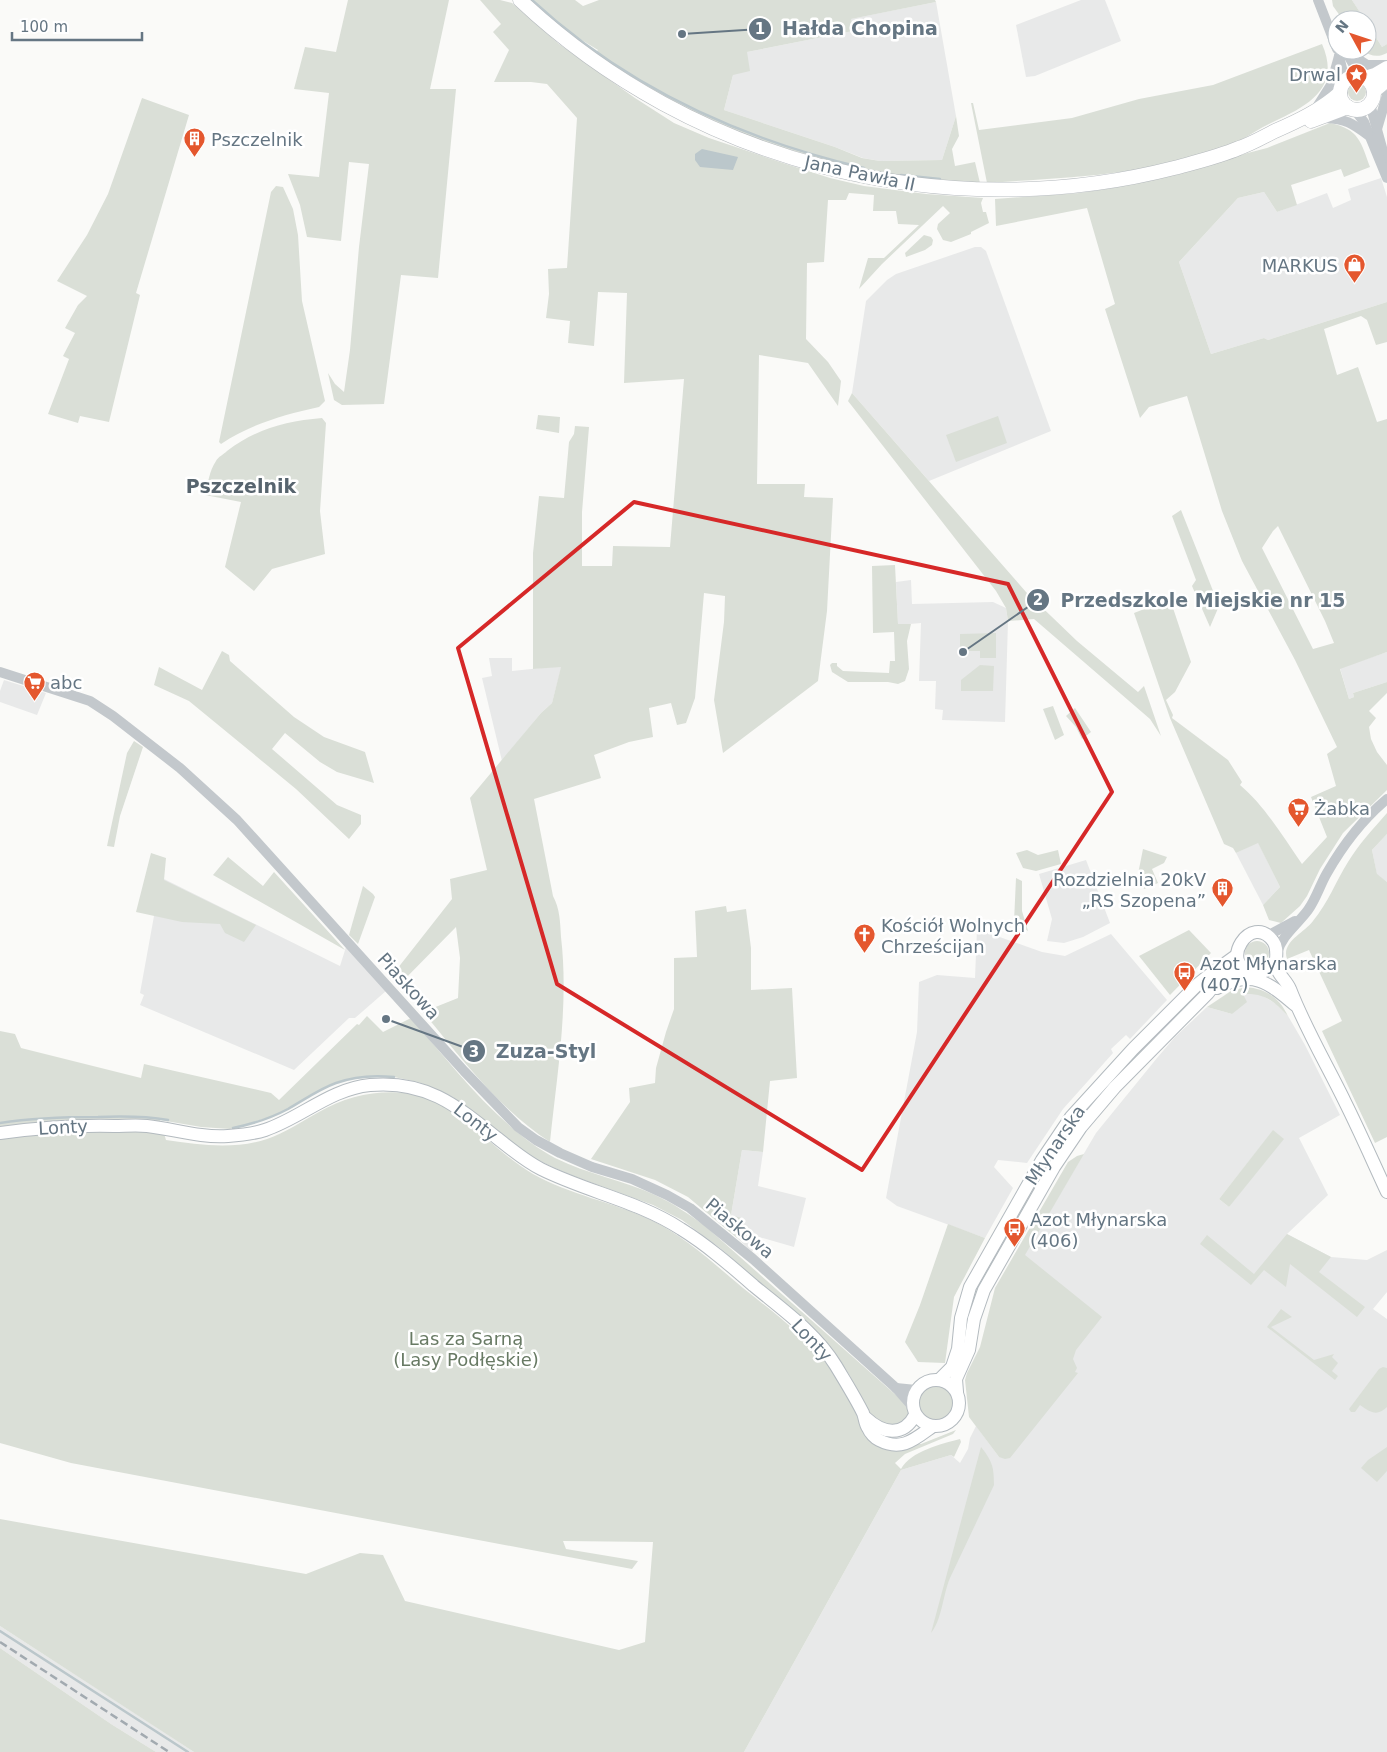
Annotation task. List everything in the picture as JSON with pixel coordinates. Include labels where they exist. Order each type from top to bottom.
[{"type":"main road","name":"Jana Pawła II","points":[[520,0],[580,51],[613,74],[662,104],[712,129],[762,149],[803,162],[854,175],[941,188],[981,190],[1048,188],[1086,184],[1137,176],[1213,157],[1272,138],[1317,114],[1343,87]]},
{"type":"main road","points":[[1387,67],[1375,75],[1352,76],[1343,87],[1342,101],[1352,108],[1364,109],[1377,97],[1387,80]]},
{"type":"main road","points":[[1363,77],[1372,83],[1377,97]]},
{"type":"main road","name":"Jana Pawła II","points":[[1240,148],[1317,114],[1352,108]]},
{"type":"main road","name":"Młynarska","points":[[940,1379],[952,1367],[956,1356],[961,1318],[970,1287],[1042,1160],[1071,1117],[1128,1055],[1198,984],[1238,955],[1238,948],[1245,937],[1256,933],[1267,936]]},
{"type":"main road","points":[[1267,936],[1276,946],[1278,970],[1288,984],[1387,1192]]},
{"type":"main road","points":[[1238,955],[1244,967],[1254,972],[1265,971],[1271,967],[1276,957]]},
{"type":"main road","name":"Młynarska","points":[[957,1392],[956,1379],[969,1350],[974,1319],[984,1290],[1054,1167],[1081,1127],[1115,1087],[1208,993],[1219,979],[1230,971],[1244,967]]},
{"type":"main road","points":[[1265,971],[1279,984],[1297,1006]]},
{"type":"main road","name":"Młynarska","points":[[1208,993],[1235,980],[1251,979],[1274,986],[1297,1006]]},
{"type":"main road","name":"Lonty","points":[[0,1133],[47,1127],[146,1126],[197,1135],[249,1134],[268,1129],[316,1104],[368,1085],[398,1084],[423,1090],[452,1103],[518,1155],[538,1168],[558,1178],[652,1212],[681,1228],[717,1255],[814,1338],[834,1362],[864,1416],[867,1427],[872,1435],[880,1440],[902,1445],[910,1443],[933,1426]]},
{"type":"main road","points":[[940,1379],[948,1382],[957,1392],[960,1400],[958,1410],[955,1417],[944,1425],[926,1425],[914,1410],[913,1398],[916,1390],[924,1382],[940,1379]]},
{"type":"main road","name":"Lonty","points":[[864,1416],[879,1428],[894,1431],[912,1421],[914,1410]]},
{"type":"street","points":[[1318,0],[1327,16]]},
{"type":"street","points":[[1318,0],[1327,20]]},
{"type":"street","points":[[1338,60],[1331,86],[1317,114],[1345,120],[1373,132]]},
{"type":"street","points":[[1342,60],[1343,87]]},
{"type":"street","points":[[1349,60],[1363,77]]},
{"type":"street","points":[[1358,60],[1367,65],[1387,67]]},
{"type":"street","points":[[1373,132],[1377,97]]},
{"type":"street","points":[[1377,97],[1373,132],[1387,178]]},
{"type":"street","points":[[1352,108],[1373,132],[1387,166]]},
{"type":"street","name":"Piaskowa","points":[[0,672],[81,696],[108,712],[180,768],[237,820],[464,1071],[518,1127],[536,1140],[560,1153],[592,1167],[641,1183],[690,1208],[752,1259],[896,1388],[914,1410]]},
{"type":"street","points":[[1276,957],[1280,942],[1314,901],[1325,876],[1341,851],[1369,816],[1387,798]]},
{"type":"street","points":[[1267,936],[1299,920]]},
{"type":"street","points":[[896,1388],[916,1390]]},
{"type":"highlighted area","points":[[634,502],[1008,584],[1112,792],[862,1170],[557,984],[458,648]]},
{"type":"shaded area","points":[[1081,0],[1105,0],[1121,41],[1035,76],[1026,77],[1016,25]]},
{"type":"shaded area","points":[[1352,0],[1387,0],[1387,44],[1382,47],[1377,39],[1377,10],[1358,10]]},
{"type":"shaded area","points":[[936,2],[956,116],[942,160],[880,161],[863,158],[724,110],[733,75],[747,52],[853,31],[850,19]]},
{"type":"shaded area","points":[[702,149],[738,157],[733,170],[700,167],[695,160],[695,154]]},
{"type":"shaded area","points":[[1381,178],[1387,197],[1387,302],[1268,340],[1264,338],[1211,354],[1179,262],[1238,198],[1264,192],[1277,212],[1327,193],[1333,208],[1351,200],[1348,189]]},
{"type":"shaded area","points":[[975,247],[981,247],[986,251],[1051,431],[929,481],[852,393],[866,301],[887,280],[896,274]]},
{"type":"shaded area","points":[[911,580],[912,604],[993,602],[1006,608],[1008,621],[1005,722],[942,720],[943,710],[935,709],[936,681],[919,681],[921,623],[898,625],[896,582]]},
{"type":"shaded area","points":[[1387,652],[1387,682],[1353,693],[1354,697],[1349,699],[1340,668]]},
{"type":"shaded area","points":[[489,658],[512,658],[512,671],[561,666],[552,703],[541,713],[502,761],[482,678],[492,676]]},
{"type":"shaded area","points":[[4,680],[46,693],[37,715],[0,702],[0,691]]},
{"type":"shaded area","points":[[1387,834],[1387,882],[1377,875],[1372,850]]},
{"type":"shaded area","points":[[1258,842],[1280,887],[1263,905],[1236,853]]},
{"type":"shaded area","points":[[1086,860],[1110,923],[1083,937],[1064,943],[1047,941],[1052,919],[1039,874]]},
{"type":"shaded area","points":[[164,879],[340,966],[346,947],[386,991],[355,1018],[349,1018],[294,1070],[140,1005],[144,995],[140,993],[154,916]]},
{"type":"shaded area","points":[[977,929],[1042,952],[1065,956],[1111,934],[1167,1000],[1130,1039],[1126,1035],[1111,1049],[1113,1053],[1063,1109],[1027,1163],[998,1160],[994,1167],[1013,1188],[985,1238],[897,1206],[886,1198],[917,1032],[919,982],[937,975],[975,978]]},
{"type":"shaded area","points":[[1258,993],[1276,1004],[1288,1016],[1305,1045],[1340,1115],[1299,1138],[1328,1195],[1287,1234],[1331,1257],[1367,1260],[1387,1250],[1387,1292],[1373,1309],[1387,1319],[1387,1752],[744,1752],[901,1470],[951,1455],[960,1463],[968,1449],[970,1438],[976,1426],[999,1457],[989,1315],[1096,1133],[1175,1037],[1207,1007],[1232,1014],[1243,994]],"holes":[[[1273,1131],[1229,1207],[1219,1199]]]},
{"type":"shaded area","points":[[742,1150],[763,1152],[758,1186],[806,1198],[794,1247],[759,1237],[752,1252],[737,1238],[742,1231],[731,1215]]},
{"type":"shaded area","points":[[0,1626],[194,1752],[156,1752],[111,1724],[0,1648]]},
{"type":"green space","points":[[348,0],[449,0],[430,89],[456,89],[438,278],[401,275],[384,404],[342,405],[334,400],[328,373],[335,384],[344,392],[369,164],[349,162],[341,241],[307,237],[300,205],[288,174],[319,177],[329,93],[294,89],[305,47],[336,52]]},
{"type":"green space","points":[[480,0],[500,0],[512,3],[559,44],[674,123],[709,138],[830,178],[864,186],[926,194],[983,198],[981,203],[983,212],[986,212],[989,223],[971,232],[971,234],[951,242],[943,240],[937,229],[938,224],[950,213],[943,206],[882,264],[859,289],[868,258],[884,258],[919,225],[898,224],[896,211],[873,211],[874,195],[849,193],[846,200],[828,200],[824,262],[807,263],[806,339],[828,362],[841,381],[838,406],[808,363],[759,355],[757,484],[805,484],[804,497],[833,498],[827,611],[818,681],[723,753],[714,700],[724,622],[725,596],[704,593],[695,698],[686,723],[677,725],[671,703],[649,708],[653,737],[629,742],[594,755],[601,778],[534,799],[553,896],[559,916],[563,963],[563,1014],[550,1142],[531,1129],[497,1098],[466,1065],[423,1012],[458,998],[460,958],[456,927],[398,986],[390,978],[452,899],[450,879],[487,870],[470,798],[541,713],[552,703],[561,667],[533,669],[533,553],[539,496],[564,498],[569,442],[574,434],[575,426],[589,427],[582,512],[582,566],[612,566],[613,546],[670,547],[684,379],[624,383],[627,293],[598,292],[594,346],[568,343],[570,321],[546,318],[549,294],[548,269],[567,268],[577,118],[547,84],[494,82],[509,50],[493,32],[501,24]]},
{"type":"green space","points":[[531,0],[575,0],[583,6],[599,0],[935,0],[936,2],[851,19],[853,31],[747,52],[750,71],[733,75],[724,110],[835,147],[862,158],[880,161],[942,160],[956,116],[959,136],[952,149],[955,166],[975,162],[980,183],[926,180],[850,168],[755,139],[665,99],[594,54],[598,50],[567,31]]},
{"type":"green space","points":[[1332,0],[1352,0],[1358,10],[1336,10]]},
{"type":"green space","points":[[1377,39],[1382,47],[1387,44],[1387,53],[1377,56]]},
{"type":"green space","points":[[1322,44],[1327,61],[1327,75],[1323,86],[1316,96],[1293,112],[1237,141],[1203,154],[1143,169],[987,183],[971,103],[973,103],[979,130],[1072,118],[1139,99],[1213,85]]},
{"type":"green space","points":[[1357,83],[1365,88],[1366,92],[1361,100],[1357,101],[1349,96],[1348,92],[1353,84]]},
{"type":"green space","points":[[142,98],[189,115],[136,293],[140,295],[109,422],[80,416],[78,423],[48,414],[69,359],[63,356],[75,333],[65,328],[78,305],[87,296],[57,281],[87,235],[108,194]]},
{"type":"green space","points":[[1330,123],[1347,129],[1358,138],[1370,167],[1344,177],[1341,169],[1291,185],[1297,205],[1277,212],[1264,192],[1238,198],[1179,262],[1211,354],[1264,338],[1268,340],[1387,302],[1387,342],[1376,345],[1367,320],[1361,316],[1324,329],[1337,375],[1358,367],[1377,422],[1387,419],[1387,652],[1340,669],[1349,699],[1354,697],[1353,693],[1387,682],[1387,693],[1369,711],[1376,718],[1369,727],[1371,739],[1377,752],[1387,765],[1387,790],[1343,833],[1320,869],[1307,896],[1300,906],[1281,923],[1269,920],[1263,905],[1280,887],[1258,843],[1236,853],[1233,848],[1224,844],[1170,718],[1134,613],[1170,599],[1191,662],[1175,692],[1166,700],[1173,715],[1172,718],[1228,760],[1242,782],[1240,785],[1266,812],[1302,864],[1327,837],[1311,797],[1336,786],[1327,754],[1337,747],[1295,660],[1242,561],[1222,511],[1187,396],[1149,407],[1140,418],[1105,309],[1115,304],[1087,208],[996,226],[995,199],[1079,193],[1113,188],[1267,148]],"holes":[[[1278,526],[1334,643],[1313,649],[1262,548]]]},
{"type":"green space","points":[[276,186],[283,187],[293,209],[298,235],[302,301],[325,401],[319,407],[280,417],[256,426],[221,444],[219,442],[271,192]]},
{"type":"green space","points":[[924,235],[931,237],[933,240],[932,245],[925,250],[906,257],[905,253]]},
{"type":"green space","points":[[852,393],[1026,592],[1077,641],[1138,692],[1144,686],[1161,736],[1150,719],[1034,619],[1008,621],[1006,608],[996,591],[848,401]]},
{"type":"green space","points":[[538,415],[560,417],[559,433],[536,429]]},
{"type":"green space","points":[[998,416],[1007,443],[956,462],[946,435]]},
{"type":"green space","points":[[322,418],[326,423],[320,511],[325,554],[272,569],[254,591],[225,567],[241,502],[205,495],[212,469],[217,460],[227,451],[249,437],[272,427],[296,421]]},
{"type":"green space","points":[[1181,510],[1219,606],[1210,627],[1192,586],[1196,580],[1172,516]]},
{"type":"green space","points":[[895,565],[898,624],[911,624],[907,641],[909,669],[905,681],[898,684],[888,682],[848,682],[832,672],[830,665],[832,663],[837,663],[837,666],[843,671],[889,673],[890,661],[895,661],[894,632],[873,633],[872,566]]},
{"type":"green space","points":[[996,633],[996,658],[980,658],[980,651],[960,651],[960,634]]},
{"type":"green space","points":[[222,651],[229,655],[230,661],[294,717],[324,737],[365,752],[374,783],[337,772],[320,762],[285,733],[272,749],[337,805],[361,815],[361,824],[349,839],[296,789],[189,701],[154,685],[159,667],[202,690]]},
{"type":"green space","points":[[980,665],[994,666],[993,691],[961,691],[961,680]]},
{"type":"green space","points":[[1053,706],[1064,735],[1055,740],[1043,709]]},
{"type":"green space","points":[[1075,708],[1091,732],[1082,739],[1076,727],[1066,716]]},
{"type":"green space","points":[[134,741],[143,747],[120,816],[114,847],[107,846],[127,753]]},
{"type":"green space","points":[[1387,813],[1387,834],[1372,850],[1377,874],[1387,882],[1387,1137],[1375,1143],[1322,1031],[1342,1021],[1309,950],[1287,959],[1286,953],[1294,938],[1318,914],[1357,849]]},
{"type":"green space","points":[[1143,849],[1167,857],[1164,863],[1152,869],[1158,883],[1144,889],[1138,874]]},
{"type":"green space","points":[[1027,850],[1038,855],[1058,850],[1061,864],[1036,871],[1023,868],[1016,853]]},
{"type":"green space","points":[[151,853],[166,858],[164,880],[256,925],[244,942],[225,933],[220,924],[182,922],[136,912]]},
{"type":"green space","points":[[228,857],[263,886],[274,872],[345,950],[213,875]]},
{"type":"green space","points":[[1016,878],[1022,881],[1022,911],[1028,931],[1014,922]]},
{"type":"green space","points":[[363,886],[375,897],[358,944],[349,935]]},
{"type":"green space","points":[[726,906],[727,912],[746,909],[751,948],[751,990],[792,988],[797,1078],[770,1081],[763,1152],[742,1150],[731,1215],[745,1219],[742,1231],[737,1238],[688,1197],[655,1180],[591,1159],[630,1102],[629,1088],[655,1083],[656,1068],[674,1009],[674,958],[697,957],[695,911]]},
{"type":"green space","points":[[1189,930],[1211,953],[1170,995],[1139,956]]},
{"type":"green space","points":[[1257,941],[1266,944],[1269,953],[1266,962],[1257,965],[1248,962],[1245,953],[1248,944]]},
{"type":"green space","points":[[1226,967],[1111,1086],[996,1257],[953,1375],[949,1381],[947,1379],[976,1287],[1054,1152],[1076,1121],[1108,1083],[1201,987]]},
{"type":"green space","points":[[1246,987],[1271,995],[1288,1016],[1268,999],[1251,994],[1243,994],[1247,1002],[1232,1014],[1207,1007],[1231,991]]},
{"type":"green space","name":"Las za Sarną (Lasy Podłęskie)","points":[[367,1016],[383,1032],[411,1018],[477,1094],[534,1145],[567,1164],[655,1195],[704,1225],[906,1404],[909,1415],[908,1419],[905,1422],[886,1427],[867,1412],[850,1376],[819,1334],[720,1248],[682,1220],[653,1205],[568,1174],[531,1157],[453,1097],[418,1082],[394,1077],[359,1077],[337,1083],[270,1117],[230,1129],[201,1127],[160,1120],[166,1140],[216,1146],[254,1142],[280,1134],[339,1102],[360,1096],[394,1092],[423,1097],[457,1115],[502,1152],[533,1174],[562,1188],[651,1220],[688,1243],[788,1324],[819,1354],[840,1382],[871,1438],[921,1444],[956,1430],[953,1434],[905,1454],[895,1463],[901,1469],[912,1457],[919,1453],[960,1439],[961,1442],[954,1457],[951,1455],[901,1470],[744,1752],[194,1752],[0,1626],[0,1519],[306,1574],[360,1553],[383,1555],[405,1601],[619,1650],[645,1642],[653,1542],[563,1541],[566,1549],[638,1561],[632,1569],[71,1463],[0,1443],[0,1031],[15,1034],[21,1048],[141,1078],[144,1064],[271,1093],[279,1100]]},
{"type":"green space","points":[[1273,1130],[1284,1139],[1229,1207],[1219,1199]]},
{"type":"green space","points":[[1084,1154],[1025,1255],[1102,1317],[1076,1350],[1073,1359],[1077,1368],[1075,1372],[1078,1373],[1010,1458],[1005,1459],[999,1457],[969,1417],[965,1380],[980,1347],[995,1288],[1068,1162]]},
{"type":"green space","points":[[948,1224],[985,1238],[954,1297],[945,1363],[918,1362],[905,1342]]},
{"type":"green space","points":[[1287,1234],[1331,1257],[1319,1272],[1365,1307],[1357,1317],[1290,1264],[1286,1287],[1264,1270],[1251,1285],[1200,1244],[1207,1235],[1254,1274]]},
{"type":"green space","points":[[1281,1309],[1292,1317],[1271,1327],[1314,1360],[1334,1354],[1332,1357],[1338,1363],[1332,1371],[1338,1376],[1335,1380],[1267,1327]]},
{"type":"green space","points":[[1387,1368],[1387,1407],[1377,1413],[1367,1410],[1360,1405],[1355,1412],[1351,1412],[1349,1409],[1379,1369]]},
{"type":"green space","points":[[936,1386],[943,1387],[948,1391],[952,1396],[952,1410],[948,1415],[943,1419],[936,1420],[929,1419],[924,1415],[920,1410],[919,1403],[920,1396],[924,1391],[929,1387]]},
{"type":"green space","points":[[981,1447],[992,1464],[994,1485],[950,1578],[938,1621],[931,1633]]},
{"type":"green space","points":[[1387,1447],[1387,1471],[1377,1482],[1361,1468],[1368,1460]]},
{"type":"green space","points":[[0,1648],[111,1724],[156,1752],[0,1752]]},
{"type":"waterway","points":[[532,0],[568,31],[606,59],[646,84],[687,106],[773,142],[864,168]]},
{"type":"waterway","points":[[901,175],[940,179]]},
{"type":"waterway","points":[[233,1128],[255,1123],[275,1115],[336,1083],[365,1077],[394,1077]]},
{"type":"waterway","points":[[0,1123],[73,1117],[133,1117],[168,1120]]},
{"type":"waterway","points":[[0,1631],[188,1752]]},
{"type":"railway","points":[[0,1642],[169,1752]]},
{"type":"place","name":"Hałda Chopina","points":[[682,34]]},
{"type":"place","name":"Drwal","points":[[1357,93]]},
{"type":"place","name":"Pszczelnik","points":[[195,158]]},
{"type":"place","name":"MARKUS","points":[[1354,284]]},
{"type":"place","name":"Przedszkole Miejskie nr 15","points":[[963,652]]},
{"type":"place","name":"abc","points":[[34,701]]},
{"type":"place","name":"Żabka","points":[[1298,827]]},
{"type":"place","name":"Rozdzielnia 20kV „RS Szopena”","points":[[1222,908]]},
{"type":"place","name":"Kościół Wolnych Chrześcijan","points":[[865,954]]},
{"type":"place","name":"Azot Młynarska (407)","points":[[1184,992]]},
{"type":"place","name":"Zuza-Styl","points":[[386,1019]]},
{"type":"place","name":"Azot Młynarska (406)","points":[[1014,1248]]},
{"type":"district","name":"Pszczelnik","points":[[241,486]]}]
